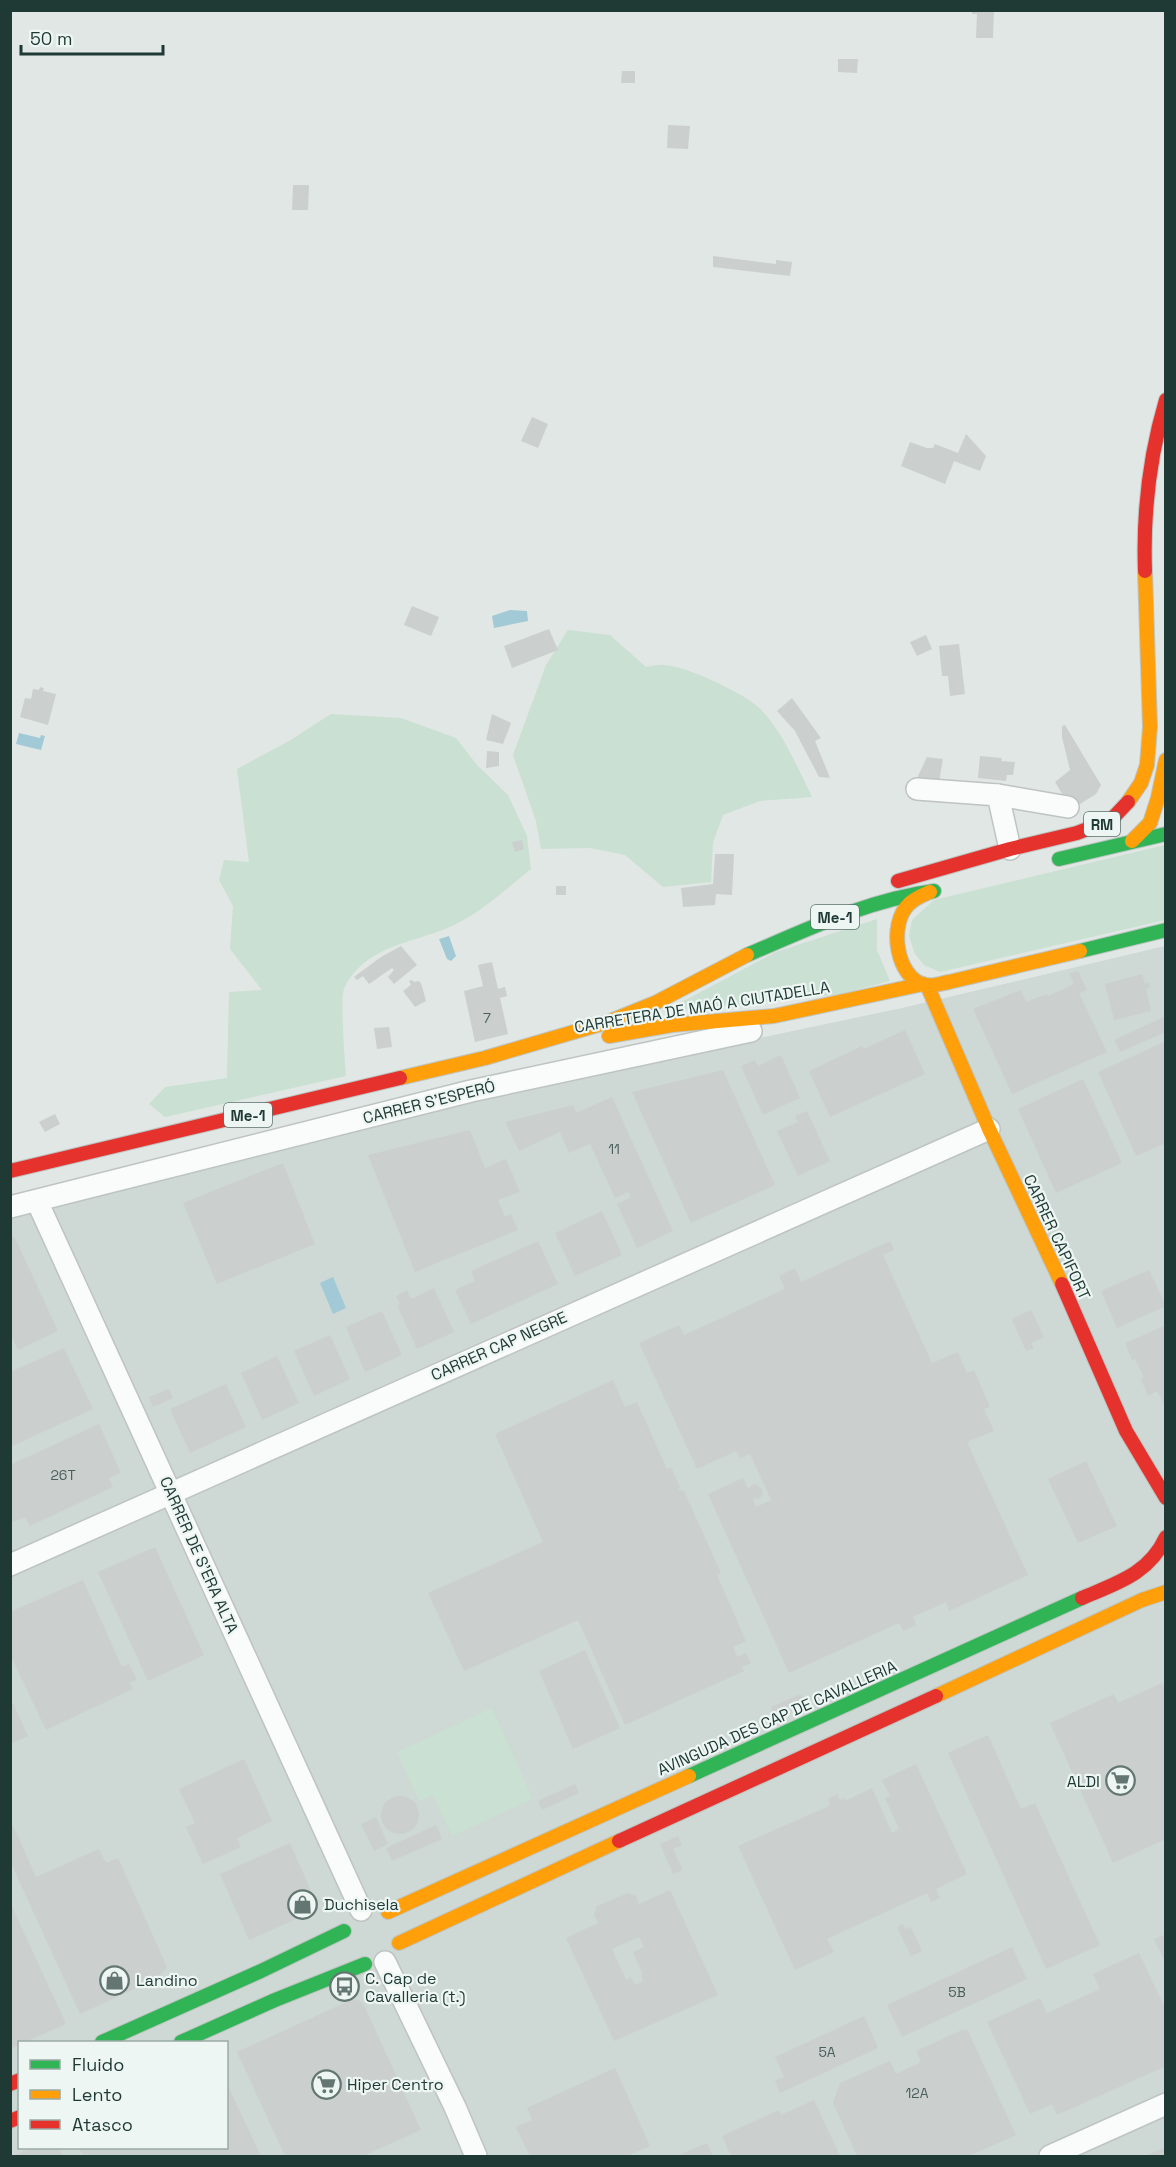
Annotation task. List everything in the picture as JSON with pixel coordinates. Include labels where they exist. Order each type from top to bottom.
[{"type":"main road","name":"RM","points":[[888,884],[1010,849],[1077,833],[1111,820],[1128,802],[1141,783],[1147,765],[1150,727],[1144,551],[1155,454],[1166,400]]},
{"type":"main road","name":"RM","points":[[1132,841],[1150,823],[1166,758],[1155,568],[1155,454]]},
{"type":"main road","name":"RM","points":[[1042,863],[1166,834]]},
{"type":"main road","points":[[925,985],[909,972],[897,953],[896,937],[901,915],[913,900],[952,885]]},
{"type":"main road","name":"CARRETERA DE MAÓ A CIUTADELLA","points":[[10,1171],[484,1058],[608,1022],[655,1003],[741,958],[827,920],[906,895],[934,891]]},
{"type":"main road","points":[[741,958],[786,928],[868,892]]},
{"type":"main road","name":"CARRETERA DE MAÓ A CIUTADELLA","points":[[484,1058],[672,1025],[774,1016],[949,982],[1166,930]]},
{"type":"main road","name":"CARRER CAPIFORT","points":[[925,985],[1126,1431],[1166,1498]]},
{"type":"main road","name":"AVINGUDA DES CAP DE CAVALLERIA","points":[[387,1912],[1138,1573],[1162,1547],[1166,1537]]},
{"type":"main road","points":[[399,1943],[678,1813],[983,1676],[1142,1600],[1166,1592]]},
{"type":"main road","points":[[106,2041],[261,1971],[370,1907],[387,1912],[398,1924],[399,1943],[392,1956],[275,2000],[185,2041]]},
{"type":"main road","points":[[351,1919],[343,1939],[348,1951],[375,1963]]},
{"type":"street","points":[[917,789],[998,795],[1068,807]]},
{"type":"street","points":[[998,795],[1010,849]]},
{"type":"street","name":"CARRER S'ESPERÓ","points":[[10,1207],[471,1091],[787,1023],[848,1001]]},
{"type":"street","name":"CARRER CAP NEGRE","points":[[10,1565],[989,1128]]},
{"type":"street","name":"CARRER DE S'ERA ALTA","points":[[37,1201],[171,1492],[351,1919]]},
{"type":"street","points":[[375,1963],[455,2108],[476,2157]]},
{"type":"street","points":[[1050,2157],[1166,2104]]},
{"type":"shaded area","points":[[1165,946],[1165,2156],[11,2156],[10,1196],[902,1008]]},
{"type":"green space","points":[[568,630],[610,635],[646,667],[674,666],[713,681],[749,700],[765,715],[781,736],[812,797],[760,801],[723,815],[713,843],[711,882],[663,887],[625,855],[590,848],[541,849],[536,821],[513,755],[546,665]]},
{"type":"green space","points":[[331,714],[401,718],[456,738],[477,765],[508,795],[527,836],[531,869],[495,899],[466,919],[378,954],[353,974],[344,989],[342,1004],[346,1076],[165,1117],[149,1104],[165,1087],[227,1078],[229,992],[262,990],[230,949],[233,906],[219,880],[224,860],[249,862],[237,769],[289,741]]},
{"type":"green space","points":[[1165,845],[1165,920],[940,972],[924,965],[915,954],[909,936],[912,920],[934,900]]},
{"type":"green space","points":[[877,919],[877,950],[890,981],[841,994],[663,1012],[776,952]]},
{"type":"green space","points":[[492,1708],[533,1799],[452,1836],[433,1795],[419,1801],[397,1752]]},
{"type":"water","points":[[510,610],[527,611],[528,621],[494,628],[492,616]]},
{"type":"water","points":[[19,733],[40,738],[41,735],[45,736],[41,750],[16,744]]},
{"type":"water","points":[[449,936],[456,956],[451,961],[447,959],[439,939]]},
{"type":"water","points":[[333,1277],[346,1308],[333,1314],[320,1283]]},
{"type":"building","points":[[972,10],[994,10],[993,38],[976,38],[977,14],[972,14]]},
{"type":"building","points":[[838,59],[858,59],[857,73],[838,72]]},
{"type":"building","points":[[622,71],[635,71],[635,83],[621,83]]},
{"type":"building","points":[[668,125],[690,126],[688,149],[667,148]]},
{"type":"building","points":[[293,185],[309,185],[308,210],[292,210]]},
{"type":"building","points":[[713,256],[776,264],[776,260],[792,262],[790,276],[713,267]]},
{"type":"building","points":[[532,417],[548,424],[538,448],[521,441]]},
{"type":"building","points":[[966,434],[986,456],[980,471],[954,461],[945,484],[901,466],[910,442],[927,448],[933,448],[935,444],[958,453]]},
{"type":"building","points":[[412,606],[439,617],[431,636],[404,625]]},
{"type":"building","points":[[549,629],[558,650],[512,668],[504,646]]},
{"type":"building","points":[[926,635],[932,649],[917,656],[910,642]]},
{"type":"building","points":[[959,644],[965,694],[950,696],[948,676],[942,676],[939,646]]},
{"type":"building","points":[[40,687],[44,688],[43,691],[56,694],[48,725],[20,717],[25,698],[31,699],[33,689],[39,690]]},
{"type":"building","points":[[792,698],[821,738],[815,741],[830,778],[819,777],[795,731],[777,711]]},
{"type":"building","points":[[492,714],[511,723],[503,744],[486,740]]},
{"type":"building","points":[[1065,725],[1101,785],[1096,794],[1080,804],[1067,802],[1055,782],[1070,770],[1062,737],[1062,726]]},
{"type":"building","points":[[487,751],[499,752],[499,766],[486,768]]},
{"type":"building","points":[[980,756],[1015,762],[1013,775],[1007,775],[1006,781],[978,778]]},
{"type":"building","points":[[927,757],[943,759],[939,782],[918,779]]},
{"type":"building","points":[[522,840],[524,849],[515,852],[512,842]]},
{"type":"building","points":[[715,854],[734,854],[732,895],[716,894],[715,905],[683,907],[681,888],[713,884]]},
{"type":"building","points":[[556,886],[566,886],[566,895],[556,895]]},
{"type":"building","points":[[401,946],[417,965],[394,984],[388,977],[394,970],[392,968],[369,984],[363,976],[357,980],[354,977],[381,957]]},
{"type":"building","points":[[492,962],[498,989],[505,987],[507,996],[500,998],[508,1034],[475,1042],[464,991],[483,986],[478,965]]},
{"type":"building","points":[[1078,971],[1087,990],[1079,993],[1107,1052],[1012,1094],[973,1009],[1021,990],[1026,1002],[1047,994],[1048,996],[1074,984],[1069,973]]},
{"type":"building","points":[[1142,974],[1145,984],[1149,982],[1150,988],[1146,989],[1151,1011],[1114,1020],[1105,984]]},
{"type":"building","points":[[409,981],[421,983],[426,1001],[415,1007],[403,991],[411,985]]},
{"type":"building","points":[[1166,1016],[1166,1032],[1120,1052],[1114,1040]]},
{"type":"building","points":[[389,1027],[392,1047],[377,1049],[374,1028]]},
{"type":"building","points":[[905,1030],[925,1074],[830,1117],[809,1071],[862,1046],[864,1049]]},
{"type":"building","points":[[1166,1041],[1166,1143],[1136,1156],[1098,1072]]},
{"type":"building","points":[[781,1055],[800,1098],[763,1115],[741,1066],[755,1060],[758,1066]]},
{"type":"building","points":[[723,1070],[775,1185],[691,1223],[632,1092]]},
{"type":"building","points":[[1083,1079],[1122,1163],[1056,1193],[1018,1109]]},
{"type":"building","points":[[612,1097],[673,1231],[637,1248],[617,1204],[631,1197],[628,1192],[615,1198],[590,1144],[569,1153],[560,1132],[519,1151],[505,1122],[573,1105],[576,1113]]},
{"type":"building","points":[[807,1111],[830,1161],[798,1176],[777,1131],[798,1122],[795,1116]]},
{"type":"building","points":[[55,1114],[60,1124],[45,1132],[39,1122]]},
{"type":"building","points":[[470,1130],[485,1168],[506,1159],[520,1192],[498,1200],[505,1217],[511,1214],[518,1230],[415,1272],[368,1155]]},
{"type":"building","points":[[283,1163],[315,1244],[217,1284],[183,1203]]},
{"type":"building","points":[[602,1211],[622,1255],[575,1276],[555,1233]]},
{"type":"building","points":[[14,1236],[58,1331],[18,1350],[10,1334],[10,1238]]},
{"type":"building","points":[[538,1241],[558,1284],[471,1324],[455,1290],[475,1281],[471,1271]]},
{"type":"building","points":[[890,1241],[894,1250],[883,1255],[932,1363],[958,1352],[967,1373],[974,1370],[990,1407],[984,1409],[994,1431],[967,1442],[1028,1575],[949,1611],[946,1602],[913,1617],[916,1625],[903,1631],[899,1623],[789,1673],[708,1494],[743,1478],[748,1489],[756,1484],[762,1489],[763,1494],[760,1498],[753,1499],[756,1507],[771,1500],[750,1454],[740,1458],[736,1451],[697,1469],[639,1343],[679,1325],[684,1335],[785,1289],[779,1276],[795,1268],[801,1282]]},
{"type":"building","points":[[1149,1270],[1166,1306],[1117,1328],[1101,1291]]},
{"type":"building","points":[[434,1288],[454,1332],[417,1349],[397,1305],[400,1304],[396,1296],[407,1290],[411,1299]]},
{"type":"building","points":[[1031,1310],[1044,1337],[1031,1343],[1034,1348],[1026,1351],[1012,1319]]},
{"type":"building","points":[[382,1311],[402,1355],[365,1372],[346,1327]]},
{"type":"building","points":[[1166,1325],[1166,1409],[1157,1391],[1148,1396],[1141,1379],[1144,1377],[1135,1359],[1132,1360],[1125,1343]]},
{"type":"building","points":[[330,1335],[350,1379],[314,1396],[294,1351]]},
{"type":"building","points":[[64,1348],[93,1409],[10,1447],[10,1372]]},
{"type":"building","points":[[277,1356],[299,1403],[262,1420],[241,1373]]},
{"type":"building","points":[[613,1380],[625,1407],[637,1402],[667,1469],[671,1467],[680,1487],[678,1489],[684,1491],[721,1573],[717,1575],[746,1641],[733,1647],[737,1657],[746,1653],[751,1663],[742,1667],[744,1671],[625,1725],[578,1620],[464,1671],[428,1593],[543,1542],[495,1434]]},
{"type":"building","points":[[226,1384],[246,1427],[190,1453],[170,1409]]},
{"type":"building","points":[[169,1389],[173,1398],[153,1407],[149,1397]]},
{"type":"building","points":[[99,1424],[121,1473],[109,1478],[113,1487],[30,1526],[25,1517],[13,1522],[10,1517],[10,1465]]},
{"type":"building","points":[[1086,1461],[1117,1526],[1078,1543],[1048,1479]]},
{"type":"building","points":[[155,1547],[204,1655],[148,1681],[98,1572]]},
{"type":"building","points":[[83,1580],[122,1667],[129,1664],[137,1680],[130,1683],[133,1689],[46,1730],[10,1654],[10,1612]]},
{"type":"building","points":[[585,1650],[620,1728],[573,1749],[539,1671]]},
{"type":"building","name":"ALDI","points":[[1162,1683],[1166,1691],[1166,1839],[1113,1863],[1050,1723],[1114,1694],[1118,1703]]},
{"type":"building","points":[[801,1694],[805,1703],[775,1716],[771,1707]]},
{"type":"building","points":[[10,1697],[28,1736],[10,1744]]},
{"type":"building","points":[[988,1735],[1021,1809],[1035,1803],[1100,1945],[1046,1969],[948,1753]]},
{"type":"building","points":[[244,1759],[272,1821],[237,1838],[241,1847],[203,1864],[186,1827],[195,1823],[179,1789]]},
{"type":"building","points":[[916,1764],[967,1874],[936,1889],[940,1898],[931,1902],[927,1893],[827,1939],[834,1952],[795,1970],[738,1846],[827,1807],[830,1804],[828,1799],[837,1794],[840,1800],[844,1798],[845,1801],[872,1788],[892,1833],[899,1829],[885,1798],[890,1796],[882,1780]]},
{"type":"building","points":[[575,1784],[579,1793],[542,1810],[538,1801]]},
{"type":"building","points":[[400,1796],[414,1801],[419,1815],[414,1829],[400,1834],[386,1829],[381,1815],[386,1801]]},
{"type":"building","points":[[376,1817],[388,1844],[374,1851],[361,1824]]},
{"type":"building","points":[[10,1819],[36,1877],[99,1849],[106,1863],[118,1858],[167,1967],[158,1978],[80,2014],[10,1861]]},
{"type":"building","points":[[436,1825],[442,1839],[392,1861],[386,1848]]},
{"type":"building","points":[[678,1836],[682,1845],[673,1849],[683,1870],[673,1874],[660,1844]]},
{"type":"building","points":[[290,1843],[319,1909],[249,1940],[220,1874]]},
{"type":"building","points":[[670,1890],[718,1995],[614,2041],[566,1938],[598,1923],[594,1915],[597,1906],[628,1893],[636,1896],[639,1904]],"holes":[[[639,1937],[644,1947],[633,1952],[643,1975],[641,1975],[643,1981],[635,1985],[631,1977],[626,1980],[612,1949]]]},
{"type":"building","points":[[10,1902],[66,2024],[27,2041],[18,2041],[18,2046],[10,2049]]},
{"type":"building","points":[[903,1924],[905,1929],[911,1927],[922,1951],[911,1956],[897,1927]]},
{"type":"building","points":[[1166,1934],[1166,1964],[1154,1939]]},
{"type":"building","points":[[1012,1947],[1027,1979],[902,2037],[887,2005]]},
{"type":"building","points":[[1139,1953],[1166,2010],[1166,2066],[1057,2115],[1052,2104],[1030,2114],[987,2022],[1040,1998],[1047,2013],[1100,1989],[1093,1974]]},
{"type":"building","name":"Hiper Centro","points":[[353,1999],[360,2001],[365,2007],[421,2130],[363,2156],[285,2156],[237,2052]]},
{"type":"building","points":[[864,2016],[878,2048],[780,2093],[775,2081],[784,2077],[775,2057]]},
{"type":"building","points":[[962,2030],[967,2030],[969,2033],[1016,2135],[969,2156],[857,2156],[833,2103],[840,2083],[890,2061],[896,2074],[921,2062],[916,2051]]},
{"type":"building","points":[[615,2068],[650,2146],[627,2156],[530,2156],[516,2127],[532,2120],[527,2108]]},
{"type":"building","points":[[228,2086],[261,2156],[83,2156],[80,2149],[228,2149]]},
{"type":"building","points":[[814,2100],[840,2156],[731,2156],[722,2136],[779,2110],[781,2115]]},
{"type":"building","points":[[707,2143],[713,2156],[677,2156]]},
{"type":"building","points":[[1166,2147],[1166,2156],[1145,2156]]},
{"type":"building","points":[[30,2149],[60,2149],[63,2156],[13,2156]]},
{"type":"traffic: fast","points":[[1059,859],[1166,834]]},
{"type":"traffic: fast","points":[[747,955],[862,908],[934,891]]},
{"type":"traffic: fast","points":[[1080,951],[1166,930]]},
{"type":"traffic: fast","points":[[689,1776],[1082,1598]]},
{"type":"traffic: fast","points":[[104,2041],[344,1931]]},
{"type":"traffic: fast","points":[[183,2041],[275,2000],[365,1964]]},
{"type":"traffic: slow","points":[[1128,802],[1141,783],[1147,765],[1150,727],[1145,571]]},
{"type":"traffic: slow","points":[[1132,841],[1150,823],[1166,760]]},
{"type":"traffic: slow","points":[[930,892],[916,898],[902,913],[897,937],[898,949],[907,972],[915,980],[925,985],[937,985],[1080,951]]},
{"type":"traffic: slow","points":[[400,1078],[485,1058],[608,1022],[655,1003],[747,955]]},
{"type":"traffic: slow","points":[[609,1036],[672,1025],[774,1016],[923,984]]},
{"type":"traffic: slow","points":[[927,985],[989,1129],[1062,1284]]},
{"type":"traffic: slow","points":[[936,1696],[1142,1600],[1166,1592]]},
{"type":"traffic: slow","points":[[388,1912],[689,1776]]},
{"type":"traffic: slow","points":[[399,1943],[619,1841]]},
{"type":"traffic: jam","points":[[1145,571],[1145,528],[1149,485],[1166,400]]},
{"type":"traffic: jam","points":[[898,881],[1010,849],[1077,833],[1111,820],[1128,802]]},
{"type":"traffic: jam","points":[[10,1171],[400,1078]]},
{"type":"traffic: jam","points":[[1062,1284],[1126,1431],[1166,1498]]},
{"type":"traffic: jam","points":[[1082,1598],[1119,1582],[1141,1569],[1159,1550],[1166,1537]]},
{"type":"traffic: jam","points":[[619,1841],[936,1696]]},
{"type":"traffic: jam","points":[[10,2084],[18,2081]]},
{"type":"traffic: jam","points":[[10,2121],[18,2118]]},
{"type":"place","name":"ALDI","points":[[1121,1781]]},
{"type":"place","name":"Duchisela","points":[[303,1904]]},
{"type":"place","name":"Landino","points":[[115,1980]]},
{"type":"place","name":"C. Cap de Cavalleria (t.)","points":[[344,1987]]},
{"type":"place","name":"Hiper Centro","points":[[326,2084]]}]
